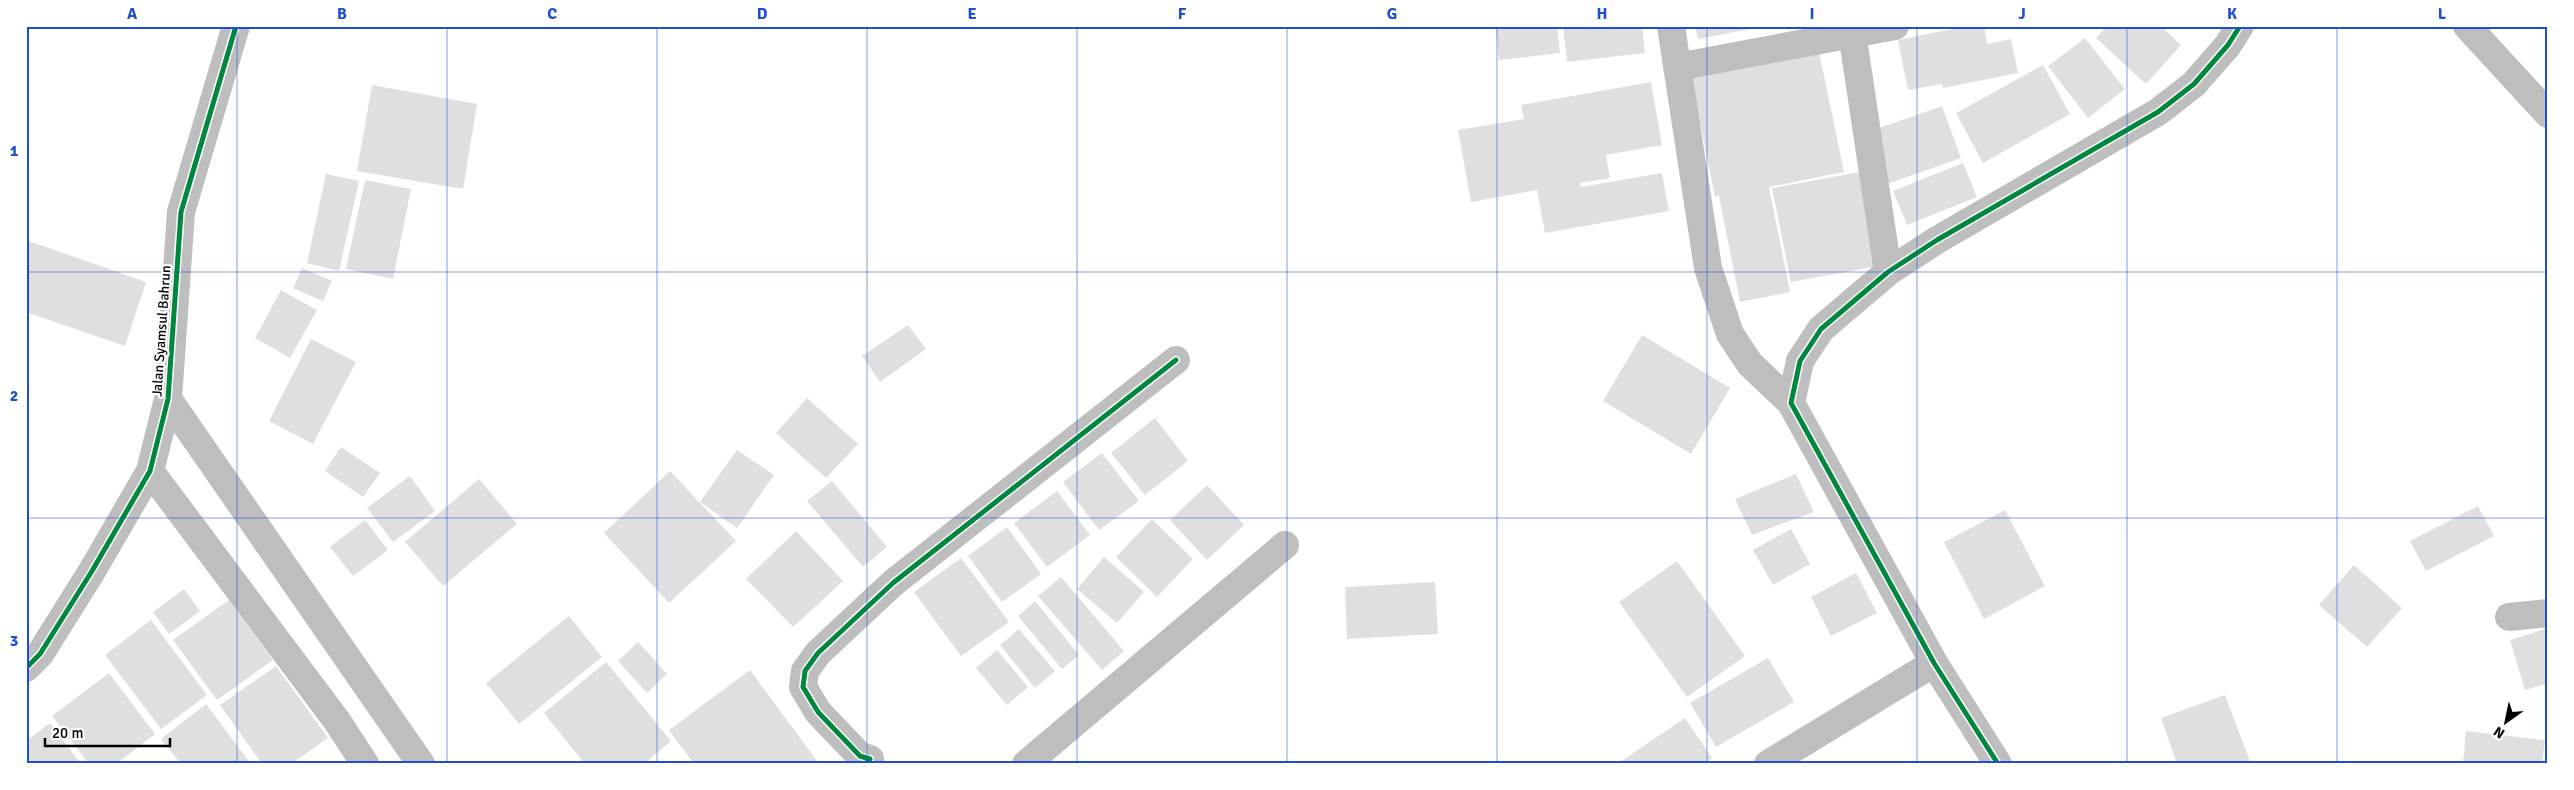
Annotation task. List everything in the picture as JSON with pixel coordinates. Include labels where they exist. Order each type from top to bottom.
[{"type":"street","name":"Jalan Syamsul Bahrun","points":[[26,668],[40,654],[82,588],[150,471],[168,399],[180,212],[236,26]]},
{"type":"street","points":[[1671,26],[1708,268],[1730,334],[1750,364],[1791,403],[1934,663],[1998,764]]},
{"type":"street","points":[[1677,68],[1852,30],[1895,26]]},
{"type":"street","points":[[1791,403],[1800,361],[1821,329],[1888,272],[1937,240],[2158,112],[2194,84],[2228,45],[2240,26]]},
{"type":"street","points":[[2468,26],[2548,114]]},
{"type":"street","points":[[1852,30],[1888,272]]},
{"type":"street","points":[[870,762],[860,756],[818,712],[803,687],[805,671],[818,653],[893,584],[1176,360]]},
{"type":"street","points":[[168,399],[421,764]]},
{"type":"street","points":[[150,471],[338,721],[365,764]]},
{"type":"street","points":[[1026,764],[1285,545]]},
{"type":"street","points":[[2509,618],[2548,613]]},
{"type":"street","points":[[1768,764],[1934,663]]},
{"type":"building","points":[[1495,26],[1557,26],[1560,53],[1499,60]]},
{"type":"building","points":[[1563,26],[1642,26],[1645,53],[1567,62]]},
{"type":"building","points":[[1695,26],[1760,26],[1760,27],[1698,39]]},
{"type":"building","points":[[1967,26],[1984,26],[1987,44],[2011,39],[2018,73],[1943,88],[1942,84],[1908,90],[1898,40]]},
{"type":"building","points":[[2107,26],[2161,26],[2181,45],[2146,84],[2096,38]]},
{"type":"building","points":[[2085,38],[2125,89],[2088,118],[2048,66]]},
{"type":"building","points":[[1818,47],[1844,172],[1769,187],[1790,292],[1740,302],[1719,196],[1715,197],[1690,72]]},
{"type":"building","points":[[2043,65],[2070,114],[1983,163],[1956,113]]},
{"type":"building","points":[[1651,82],[1662,145],[1606,155],[1610,178],[1580,183],[1581,187],[1662,173],[1669,211],[1545,233],[1537,190],[1471,202],[1458,130],[1524,119],[1521,105]]},
{"type":"building","points":[[372,85],[477,104],[463,189],[357,171]]},
{"type":"building","points":[[1942,106],[1961,158],[1887,184],[1868,132]]},
{"type":"building","points":[[1963,163],[1977,197],[1907,225],[1893,191]]},
{"type":"building","points":[[1865,171],[1884,265],[1791,282],[1772,188]]},
{"type":"building","points":[[326,174],[359,181],[339,271],[307,263]]},
{"type":"building","points":[[365,180],[411,189],[393,279],[346,269]]},
{"type":"building","points":[[26,240],[146,282],[125,346],[26,312]]},
{"type":"building","points":[[302,268],[332,281],[323,301],[293,288]]},
{"type":"building","points":[[281,290],[317,310],[290,358],[255,338]]},
{"type":"building","points":[[908,325],[926,349],[880,382],[862,356]]},
{"type":"building","points":[[1642,335],[1730,388],[1691,454],[1603,401]]},
{"type":"building","points":[[311,339],[356,362],[313,444],[269,421]]},
{"type":"building","points":[[807,398],[858,444],[826,478],[776,433]]},
{"type":"building","points":[[1155,418],[1188,461],[1145,495],[1111,453]]},
{"type":"building","points":[[341,447],[380,473],[363,497],[325,471]]},
{"type":"building","points":[[737,450],[774,475],[737,528],[700,502]]},
{"type":"building","points":[[1102,453],[1139,501],[1099,530],[1063,482]]},
{"type":"building","points":[[670,471],[736,541],[669,603],[604,533]]},
{"type":"building","points":[[1796,474],[1814,512],[1752,535],[1735,499]]},
{"type":"building","points":[[410,476],[435,511],[393,542],[367,508]]},
{"type":"building","points":[[479,479],[517,524],[443,586],[405,542]]},
{"type":"building","points":[[832,481],[887,547],[863,567],[807,501]]},
{"type":"building","points":[[1207,485],[1244,525],[1207,560],[1170,520]]},
{"type":"building","points":[[1057,491],[1090,535],[1047,567],[1014,523]]},
{"type":"building","points":[[2478,506],[2494,536],[2426,571],[2410,541]]},
{"type":"building","points":[[2005,510],[2045,586],[1984,619],[1944,542]]},
{"type":"building","points":[[1152,519],[1193,559],[1157,597],[1116,557]]},
{"type":"building","points":[[365,520],[388,550],[353,576],[330,547]]},
{"type":"building","points":[[1007,527],[1041,574],[1002,602],[968,556]]},
{"type":"building","points":[[1791,529],[1810,564],[1773,585],[1753,550]]},
{"type":"building","points":[[796,531],[843,581],[793,627],[746,579]]},
{"type":"building","points":[[1104,557],[1144,592],[1117,623],[1077,589]]},
{"type":"building","points":[[961,558],[1009,622],[961,656],[914,592]]},
{"type":"building","points":[[1677,561],[1745,656],[1687,697],[1619,602]]},
{"type":"building","points":[[2354,565],[2402,608],[2367,647],[2319,605]]},
{"type":"building","points":[[1856,573],[1877,613],[1831,636],[1811,597]]},
{"type":"building","points":[[1061,577],[1124,651],[1102,670],[1038,596]]},
{"type":"building","points":[[1435,582],[1438,634],[1347,639],[1345,587]]},
{"type":"building","points":[[184,589],[200,611],[169,634],[153,612]]},
{"type":"building","points":[[229,600],[273,660],[217,700],[173,640]]},
{"type":"building","points":[[1035,601],[1079,655],[1062,669],[1018,616]]},
{"type":"building","points":[[569,616],[602,657],[519,724],[486,683]]},
{"type":"building","points":[[151,620],[207,695],[161,729],[105,655]]},
{"type":"building","points":[[2548,628],[2548,683],[2525,690],[2510,640]]},
{"type":"building","points":[[1019,629],[1055,671],[1035,688],[1000,645]]},
{"type":"building","points":[[638,642],[667,674],[647,693],[618,661]]},
{"type":"building","points":[[997,650],[1028,687],[1007,705],[976,668]]},
{"type":"building","points":[[1768,658],[1794,702],[1716,747],[1690,703]]},
{"type":"building","points":[[606,662],[671,741],[644,764],[585,764],[544,713]]},
{"type":"building","points":[[276,666],[328,738],[291,764],[262,764],[220,705]]},
{"type":"building","points":[[750,670],[817,761],[813,764],[694,764],[669,730]]},
{"type":"building","points":[[109,673],[155,734],[116,764],[89,764],[52,716]]},
{"type":"building","points":[[2225,695],[2251,764],[2177,764],[2161,718]]},
{"type":"building","points":[[206,704],[251,764],[181,764],[161,739]]},
{"type":"building","points":[[1685,718],[1712,758],[1704,764],[1617,764]]},
{"type":"building","points":[[50,723],[81,764],[26,764],[26,741]]},
{"type":"building","points":[[2466,731],[2545,740],[2542,764],[2463,764]]},
{"type":"cycle path","points":[[26,668],[40,654],[92,571],[150,471],[168,399],[181,212],[236,26]]},
{"type":"cycle path","points":[[1998,764],[1934,663],[1791,403],[1800,361],[1821,329],[1888,272],[1937,240],[2158,112],[2194,84],[2228,45],[2240,26]]},
{"type":"cycle path","points":[[865,764],[870,759],[860,756],[818,712],[803,687],[805,671],[818,653],[893,583],[1176,360]]}]
